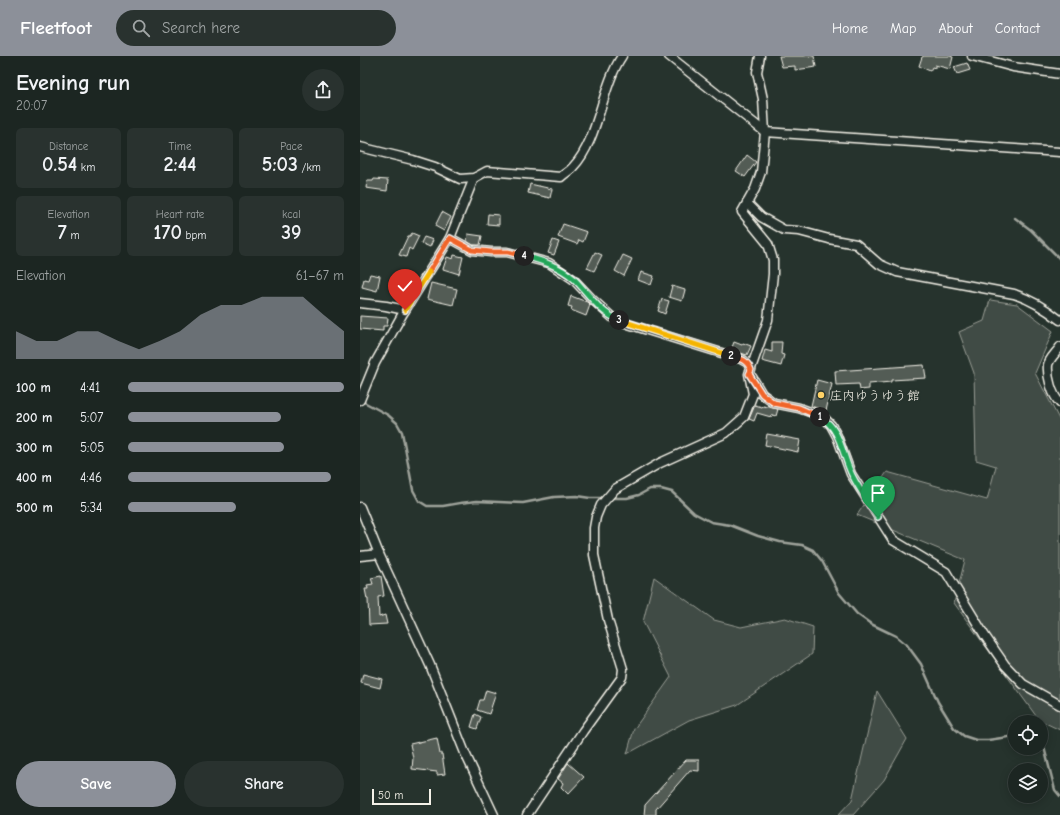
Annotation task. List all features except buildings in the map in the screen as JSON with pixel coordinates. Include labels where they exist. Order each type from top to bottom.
[{"type":"street","points":[[360,146],[420,162],[460,179],[474,178],[487,171],[561,176],[573,167],[583,154],[589,142],[608,86],[622,56]]},
{"type":"street","points":[[669,56],[765,132],[1060,152]]},
{"type":"street","points":[[760,56],[757,72],[763,99],[765,132],[761,172],[755,189],[742,212],[768,244],[773,260],[773,274],[768,320],[750,372],[762,394],[774,403],[799,408],[812,413],[825,419],[831,425],[837,436],[851,474],[893,540],[946,572],[985,636],[1005,665],[1023,684],[1060,706]]},
{"type":"street","points":[[972,56],[1013,67],[1060,74]]},
{"type":"street","points":[[360,400],[374,363],[450,238],[474,178]]},
{"type":"street","points":[[748,203],[760,217],[784,230],[798,231],[856,244],[879,264],[897,272],[1014,294],[1044,307],[1060,320]]},
{"type":"street","points":[[450,238],[472,250],[508,252],[549,263],[573,279],[613,318],[741,359],[748,363],[753,394],[744,417],[726,433],[660,463],[615,489],[601,505],[596,517],[594,528],[594,555],[608,620],[624,669],[622,677],[583,731],[527,815]]},
{"type":"street","points":[[360,303],[405,310]]},
{"type":"street","points":[[1060,346],[1048,364],[1049,379],[1055,398],[1060,403]]},
{"type":"street","points":[[360,507],[379,554],[430,666],[465,753],[494,815]]},
{"type":"street","points":[[360,556],[379,554]]},
{"type":"shaded area","points":[[990,300],[1017,304],[1053,331],[1035,373],[1060,421],[1060,730],[1048,724],[1048,715],[1035,715],[954,603],[965,560],[857,515],[887,472],[987,500],[996,466],[976,460],[974,373],[959,332],[984,321]]},
{"type":"shaded area","points":[[654,577],[714,620],[741,627],[785,618],[813,627],[812,654],[737,705],[689,720],[627,754],[634,729],[671,677],[643,622]]},
{"type":"shaded area","points":[[877,691],[907,739],[884,780],[853,815],[838,815],[852,800]]},
{"type":"waterway","points":[[1015,218],[1031,230],[1060,259]]},
{"type":"waterway","points":[[362,401],[388,415],[397,423],[402,432],[413,490],[419,501],[427,506],[443,506],[477,501],[523,503],[554,497],[577,496],[604,498]]},
{"type":"waterway","points":[[611,498],[627,498],[639,495],[650,489],[661,489],[672,492],[694,513],[711,522],[730,525],[758,536],[780,542],[802,545],[813,550],[822,561],[839,593],[857,614],[871,624],[896,636],[907,645],[921,664],[938,702],[954,728],[964,736],[976,740],[1008,737]]},
{"type":"waterway","points":[[1046,755],[1055,790],[1060,796]]},
{"type":"place","name":"庄内ゆうゆう館","points":[[821,395]]},
{"type":"route","points":[[405,310],[450,238],[472,250],[508,252],[549,263],[573,279],[613,318],[741,359],[748,363],[751,370],[749,374],[762,394],[774,403],[799,408],[825,419],[831,425],[837,436],[851,474],[878,517]]}]
